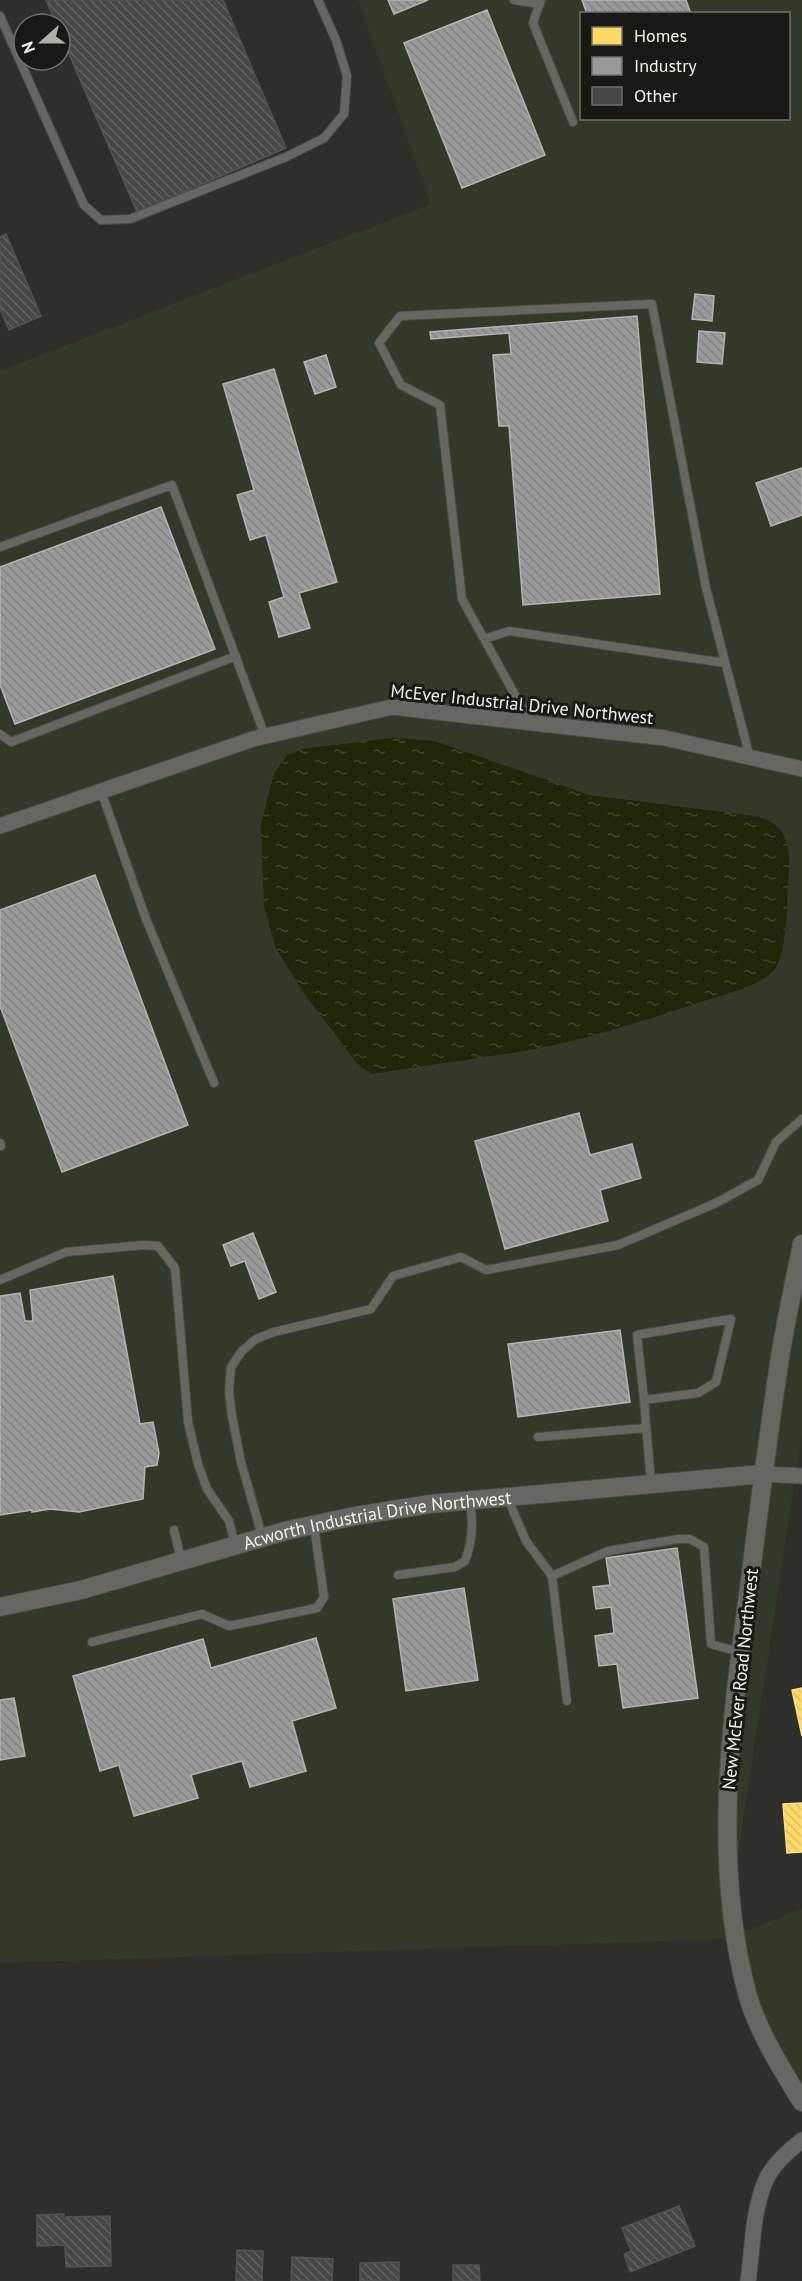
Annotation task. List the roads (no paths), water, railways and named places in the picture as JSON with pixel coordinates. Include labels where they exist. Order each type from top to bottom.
[{"type":"street","name":"McEver Industrial Drive Northwest","points":[[0,826],[265,736],[392,707],[665,738],[802,770]]},
{"type":"street","name":"New McEver Road Northwest","points":[[802,1244],[779,1362],[740,1652],[731,1733],[727,1816],[732,1921],[747,1995],[765,2035],[802,2102]]},
{"type":"street","name":"Acworth Industrial Drive Northwest","points":[[0,1607],[81,1590],[314,1524],[407,1508],[470,1501],[764,1474]]},
{"type":"street","points":[[764,1474],[802,1476]]},
{"type":"street","points":[[748,2281],[756,2216],[765,2181],[776,2165],[802,2140]]},
{"type":"lane","points":[[0,16],[84,205],[101,220],[130,219],[324,138],[344,114],[347,76],[336,40],[318,0]]},
{"type":"lane","points":[[514,0],[540,2],[533,23],[573,122]]},
{"type":"lane","points":[[531,723],[462,599],[440,405],[401,385],[379,343],[400,316],[652,304],[706,588],[750,758]]},
{"type":"lane","points":[[0,547],[172,485],[265,736]]},
{"type":"lane","points":[[484,639],[509,631],[725,663]]},
{"type":"lane","points":[[0,734],[11,742],[236,656]]},
{"type":"lane","points":[[101,791],[146,919],[214,1083]]},
{"type":"lane","points":[[262,1538],[241,1462],[229,1392],[231,1367],[242,1351],[256,1340],[274,1332],[371,1309],[393,1276],[461,1257],[486,1270],[618,1245],[716,1203],[758,1180],[776,1142],[802,1119]]},
{"type":"lane","points":[[0,1280],[66,1251],[144,1245],[158,1246],[166,1255],[175,1268],[188,1422],[198,1464],[207,1489],[229,1521],[235,1546]]},
{"type":"lane","points":[[644,1400],[698,1393],[716,1382],[731,1319],[637,1335],[652,1484]]},
{"type":"lane","points":[[538,1437],[645,1428]]},
{"type":"lane","points":[[507,1497],[526,1541],[552,1576],[567,1701]]},
{"type":"lane","points":[[398,1575],[455,1567],[465,1561],[473,1526],[470,1501]]},
{"type":"lane","points":[[92,1642],[202,1614],[229,1626],[317,1608],[324,1597],[314,1524]]},
{"type":"lane","points":[[174,1530],[181,1560]]},
{"type":"lane","points":[[552,1576],[608,1551],[690,1539],[704,1547],[711,1644],[740,1652]]},
{"type":"water","points":[[392,738],[435,741],[589,795],[755,816],[774,824],[780,829],[787,843],[789,861],[785,936],[775,969],[752,985],[730,993],[556,1045],[373,1074],[359,1066],[306,996],[276,949],[264,907],[261,825],[274,773],[287,755],[302,749]]}]
